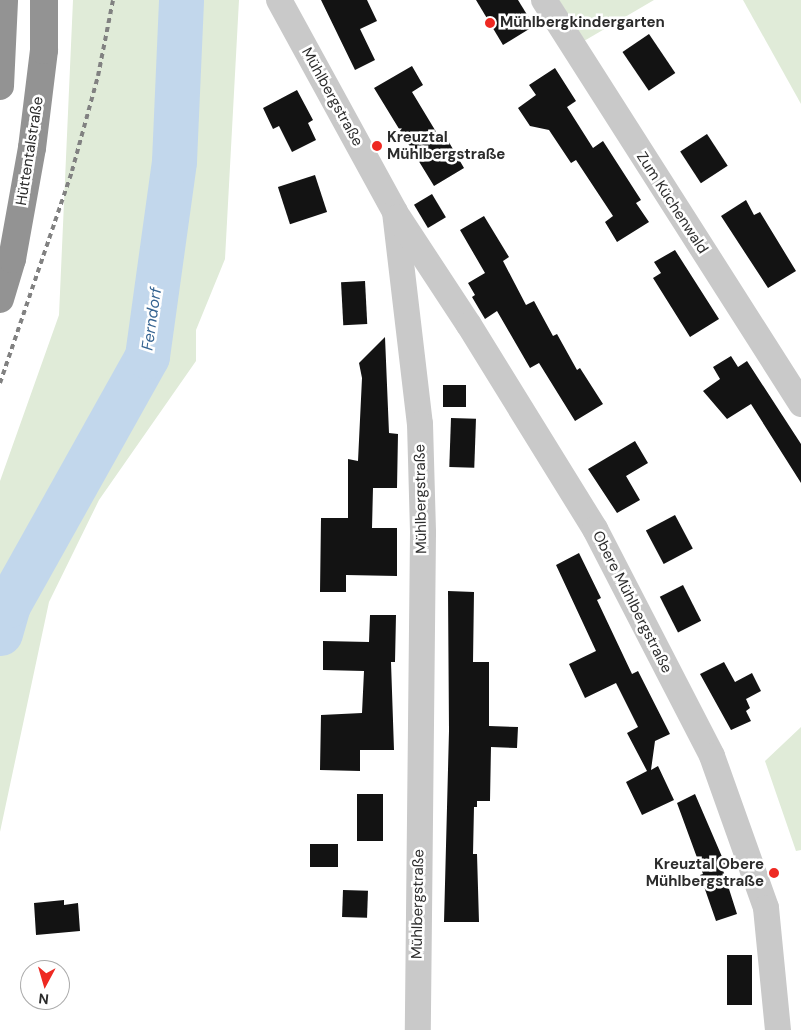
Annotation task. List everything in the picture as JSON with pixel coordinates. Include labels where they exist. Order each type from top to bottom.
[{"type":"highway","points":[[0,86],[4,0]]},
{"type":"highway","name":"Hüttentalstraße","points":[[0,299],[12,259],[32,148],[44,50],[44,0]]},
{"type":"street","name":"Mühlbergstraße","points":[[279,0],[395,212],[420,424],[423,533],[418,1030]]},
{"type":"street","name":"Zum Küchenwald","points":[[544,0],[801,404]]},
{"type":"street","name":"Obere Mühlbergstraße","points":[[395,212],[470,325],[595,529],[712,756],[766,908],[778,1030]]},
{"type":"green space","points":[[73,0],[239,0],[225,259],[196,330],[196,361],[99,500],[49,602],[0,832],[0,481],[59,315]]},
{"type":"green space","points":[[559,0],[654,0],[584,41]]},
{"type":"green space","points":[[743,0],[801,0],[801,104]]},
{"type":"green space","points":[[801,727],[801,850],[796,851],[765,761]]},
{"type":"building","points":[[321,0],[367,0],[377,21],[360,29],[375,60],[355,70]]},
{"type":"building","points":[[476,0],[518,0],[534,26],[503,45]]},
{"type":"building","points":[[649,34],[675,73],[649,91],[622,52]]},
{"type":"building","points":[[412,66],[423,85],[412,92],[438,135],[443,132],[464,168],[434,186],[374,88]]},
{"type":"building","points":[[555,68],[576,101],[567,107],[593,148],[603,141],[641,200],[636,203],[649,222],[617,242],[605,222],[613,216],[576,160],[571,163],[549,130],[530,126],[518,108],[536,95],[529,85]]},
{"type":"building","points":[[297,90],[313,120],[308,123],[316,140],[292,152],[279,126],[273,129],[263,108]]},
{"type":"building","points":[[707,134],[728,166],[701,183],[680,151]]},
{"type":"building","points":[[315,175],[327,212],[290,224],[278,187]]},
{"type":"building","points":[[432,194],[446,217],[428,228],[414,205]]},
{"type":"building","points":[[746,200],[754,215],[760,212],[796,271],[768,288],[721,216]]},
{"type":"building","points":[[484,216],[509,257],[503,261],[526,305],[534,301],[553,336],[557,334],[577,370],[580,368],[603,404],[575,421],[539,363],[530,368],[497,311],[485,319],[472,297],[475,295],[468,283],[485,273],[460,230]]},
{"type":"building","points":[[675,250],[719,319],[690,337],[653,278],[661,273],[654,262]]},
{"type":"building","points":[[365,281],[367,324],[343,325],[341,282]]},
{"type":"building","points":[[385,337],[389,433],[398,434],[397,488],[373,488],[372,528],[397,528],[397,576],[346,575],[346,592],[320,592],[321,518],[348,518],[348,459],[358,461],[362,378],[359,363]]},
{"type":"building","points":[[731,356],[738,367],[747,361],[801,444],[801,483],[751,404],[727,419],[703,391],[720,379],[713,367]]},
{"type":"building","points":[[443,385],[466,385],[466,407],[443,407]]},
{"type":"building","points":[[451,418],[476,419],[474,468],[449,467]]},
{"type":"building","points":[[635,441],[648,463],[626,476],[640,500],[617,513],[588,469]]},
{"type":"building","points":[[675,515],[693,549],[664,564],[646,530]]},
{"type":"building","points":[[579,553],[601,598],[597,600],[632,674],[638,671],[670,734],[655,741],[651,770],[658,766],[674,800],[642,815],[626,782],[647,771],[627,733],[638,727],[616,683],[585,698],[569,664],[596,651],[556,565]]},
{"type":"building","points":[[683,585],[701,621],[678,632],[660,597]]},
{"type":"building","points":[[448,591],[474,592],[473,662],[489,662],[489,726],[518,727],[517,748],[491,747],[490,801],[477,801],[477,807],[474,807],[473,854],[477,854],[479,922],[444,922],[449,731]]},
{"type":"building","points":[[370,615],[396,615],[395,662],[391,662],[394,750],[360,750],[360,771],[320,770],[321,715],[362,713],[364,671],[323,670],[323,641],[369,642]]},
{"type":"building","points":[[724,662],[735,682],[752,673],[761,691],[746,699],[750,708],[746,711],[751,721],[731,730],[700,674]]},
{"type":"building","points":[[357,794],[383,794],[383,841],[357,841]]},
{"type":"building","points":[[695,794],[726,866],[722,867],[737,914],[716,921],[700,875],[703,874],[677,803]]},
{"type":"building","points":[[310,844],[338,844],[338,867],[310,867]]},
{"type":"building","points":[[343,890],[368,891],[367,918],[342,917]]},
{"type":"building","points":[[64,900],[64,905],[78,903],[80,931],[36,935],[34,903]]},
{"type":"building","points":[[727,955],[752,955],[752,1005],[727,1005]]},
{"type":"waterway","name":"Ferndorf","points":[[0,633],[8,605],[147,356],[174,161],[181,0]]},
{"type":"railway","points":[[0,383],[72,171],[98,76],[113,0]]},
{"type":"place","name":"Mühlbergkindergarten","points":[[490,23]]},
{"type":"place","name":"Kreuztal Mühlbergstraße","points":[[377,146]]},
{"type":"place","name":"Kreuztal Obere Mühlbergstraße","points":[[774,873]]}]
